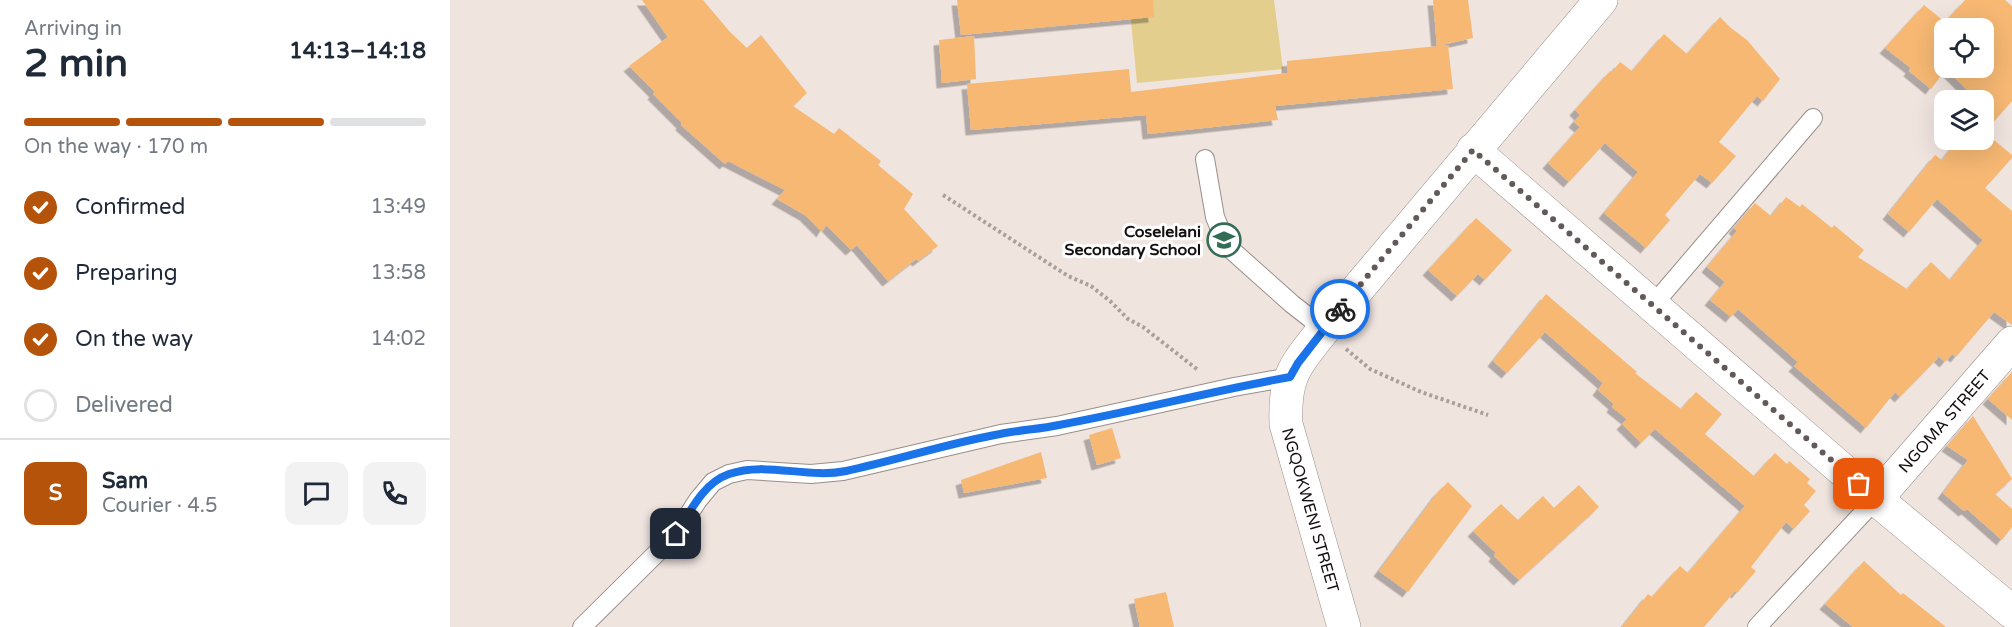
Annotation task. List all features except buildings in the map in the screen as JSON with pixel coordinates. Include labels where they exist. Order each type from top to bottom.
[{"type":"street","name":"NGQOKWENI STREET","points":[[1344,627],[1286,424],[1285,400],[1290,377],[1324,329],[1600,0]]},
{"type":"street","points":[[1473,150],[1876,499],[2012,612]]},
{"type":"street","name":"NGOMA STREET","points":[[1876,499],[2012,343]]},
{"type":"lane","points":[[1652,306],[1813,118]]},
{"type":"lane","points":[[1205,159],[1215,217],[1227,246],[1292,304],[1324,329]]},
{"type":"lane","points":[[582,627],[676,534],[713,482],[729,474],[747,470],[811,474],[843,471],[1000,434],[1057,426],[1290,377]]},
{"type":"lane","points":[[1757,627],[1876,499]]},
{"type":"path","points":[[943,195],[1068,276],[1091,286],[1128,319],[1143,327],[1192,363],[1219,391]]},
{"type":"path","points":[[1324,329],[1370,369],[1421,392],[1488,415]]},
{"type":"shaded area","points":[[1129,0],[1274,0],[1283,69],[1137,83]]},
{"type":"way so far","points":[[1340,309],[1473,150],[1859,484]]},
{"type":"place","name":"Coselelani Secondary School","points":[[1224,240]]},
{"type":"route","points":[[676,534],[713,482],[729,474],[747,470],[811,474],[843,471],[1000,434],[1057,426],[1290,377],[1298,363],[1340,309]]}]
